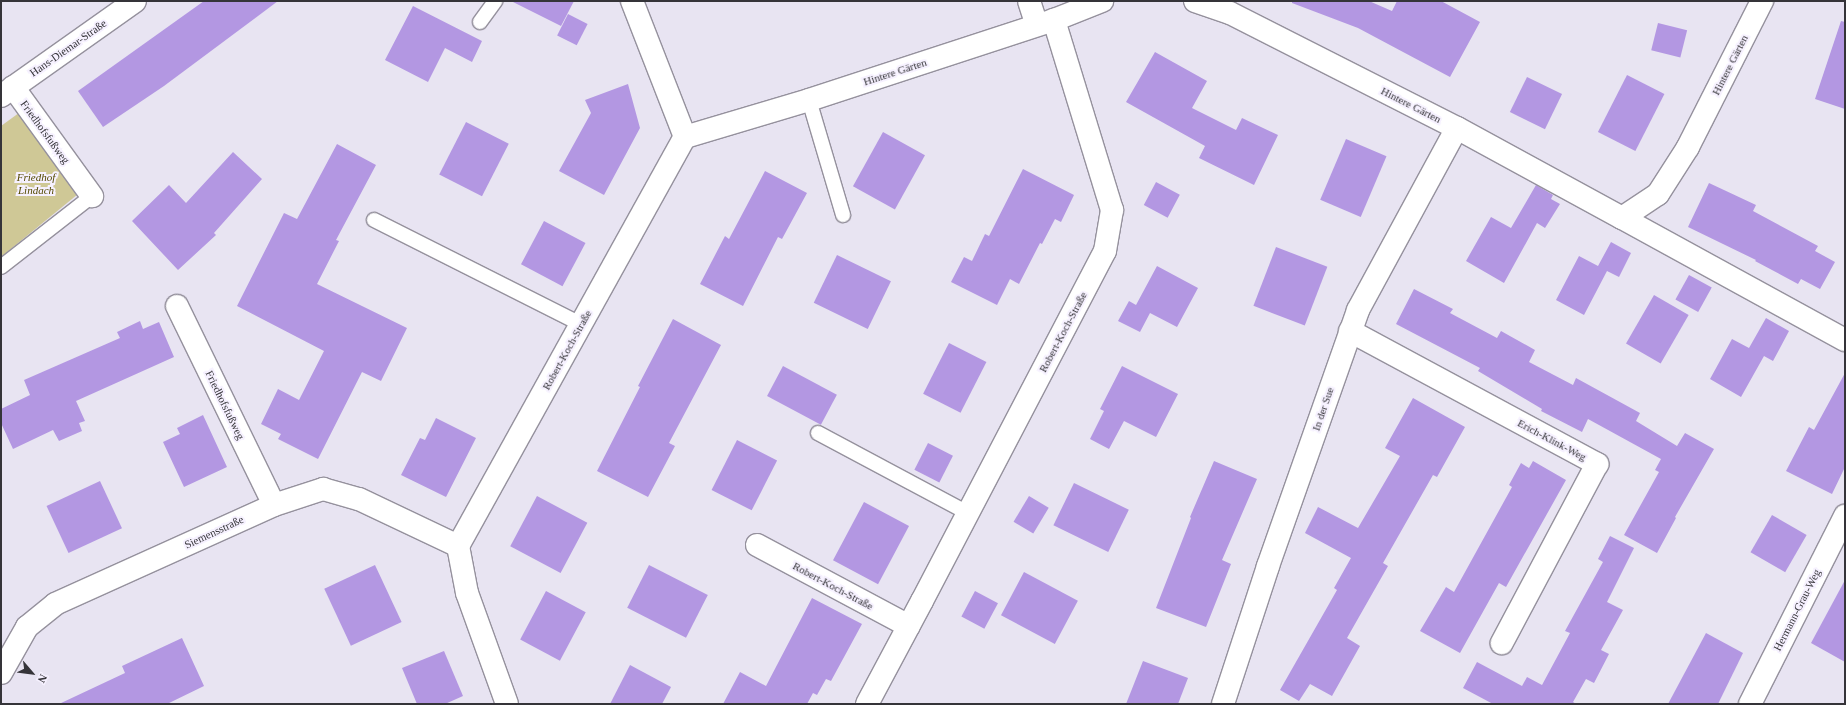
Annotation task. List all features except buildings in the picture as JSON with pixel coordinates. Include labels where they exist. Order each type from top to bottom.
[{"type":"street","name":"Hans-Diemar-Straße","points":[[7,91],[135,1]]},
{"type":"street","points":[[632,1],[685,137]]},
{"type":"street","name":"Robert-Koch-Straße","points":[[867,704],[1106,251],[1112,210],[1045,22],[1029,1]]},
{"type":"street","name":"Hintere Gärten","points":[[685,137],[809,100],[1045,22],[1102,1]]},
{"type":"street","name":"Hintere Gärten","points":[[1195,1],[1230,13],[1457,128],[1845,340]]},
{"type":"street","name":"Hintere Gärten","points":[[1622,218],[1658,194],[1688,147],[1762,1]]},
{"type":"street","name":"Friedhofsfußweg","points":[[7,91],[92,196]]},
{"type":"street","name":"In der Sue","points":[[1223,704],[1268,566],[1358,310],[1457,128]]},
{"type":"street","name":"Robert-Koch-Straße","points":[[458,546],[685,137]]},
{"type":"street","name":"Friedhofsfußweg","points":[[177,306],[274,505]]},
{"type":"street","name":"Erich-Klink-Weg","points":[[1350,331],[1597,464],[1502,643]]},
{"type":"street","name":"Siemensstraße","points":[[1,673],[27,627],[55,604],[274,505],[323,489],[359,499],[458,546]]},
{"type":"street","name":"Hermann-Grau-Weg","points":[[1750,704],[1845,516]]},
{"type":"street","name":"Robert-Koch-Straße","points":[[757,545],[909,626]]},
{"type":"street","points":[[458,546],[467,593],[507,704]]},
{"type":"lane","points":[[480,22],[494,1]]},
{"type":"lane","points":[[809,100],[843,215]]},
{"type":"lane","points":[[1,267],[92,196]]},
{"type":"lane","points":[[374,220],[582,324]]},
{"type":"lane","points":[[818,433],[968,512]]},
{"type":"green space","name":"Friedhof Lindach","points":[[23,110],[83,190],[1,257],[1,126]]}]
